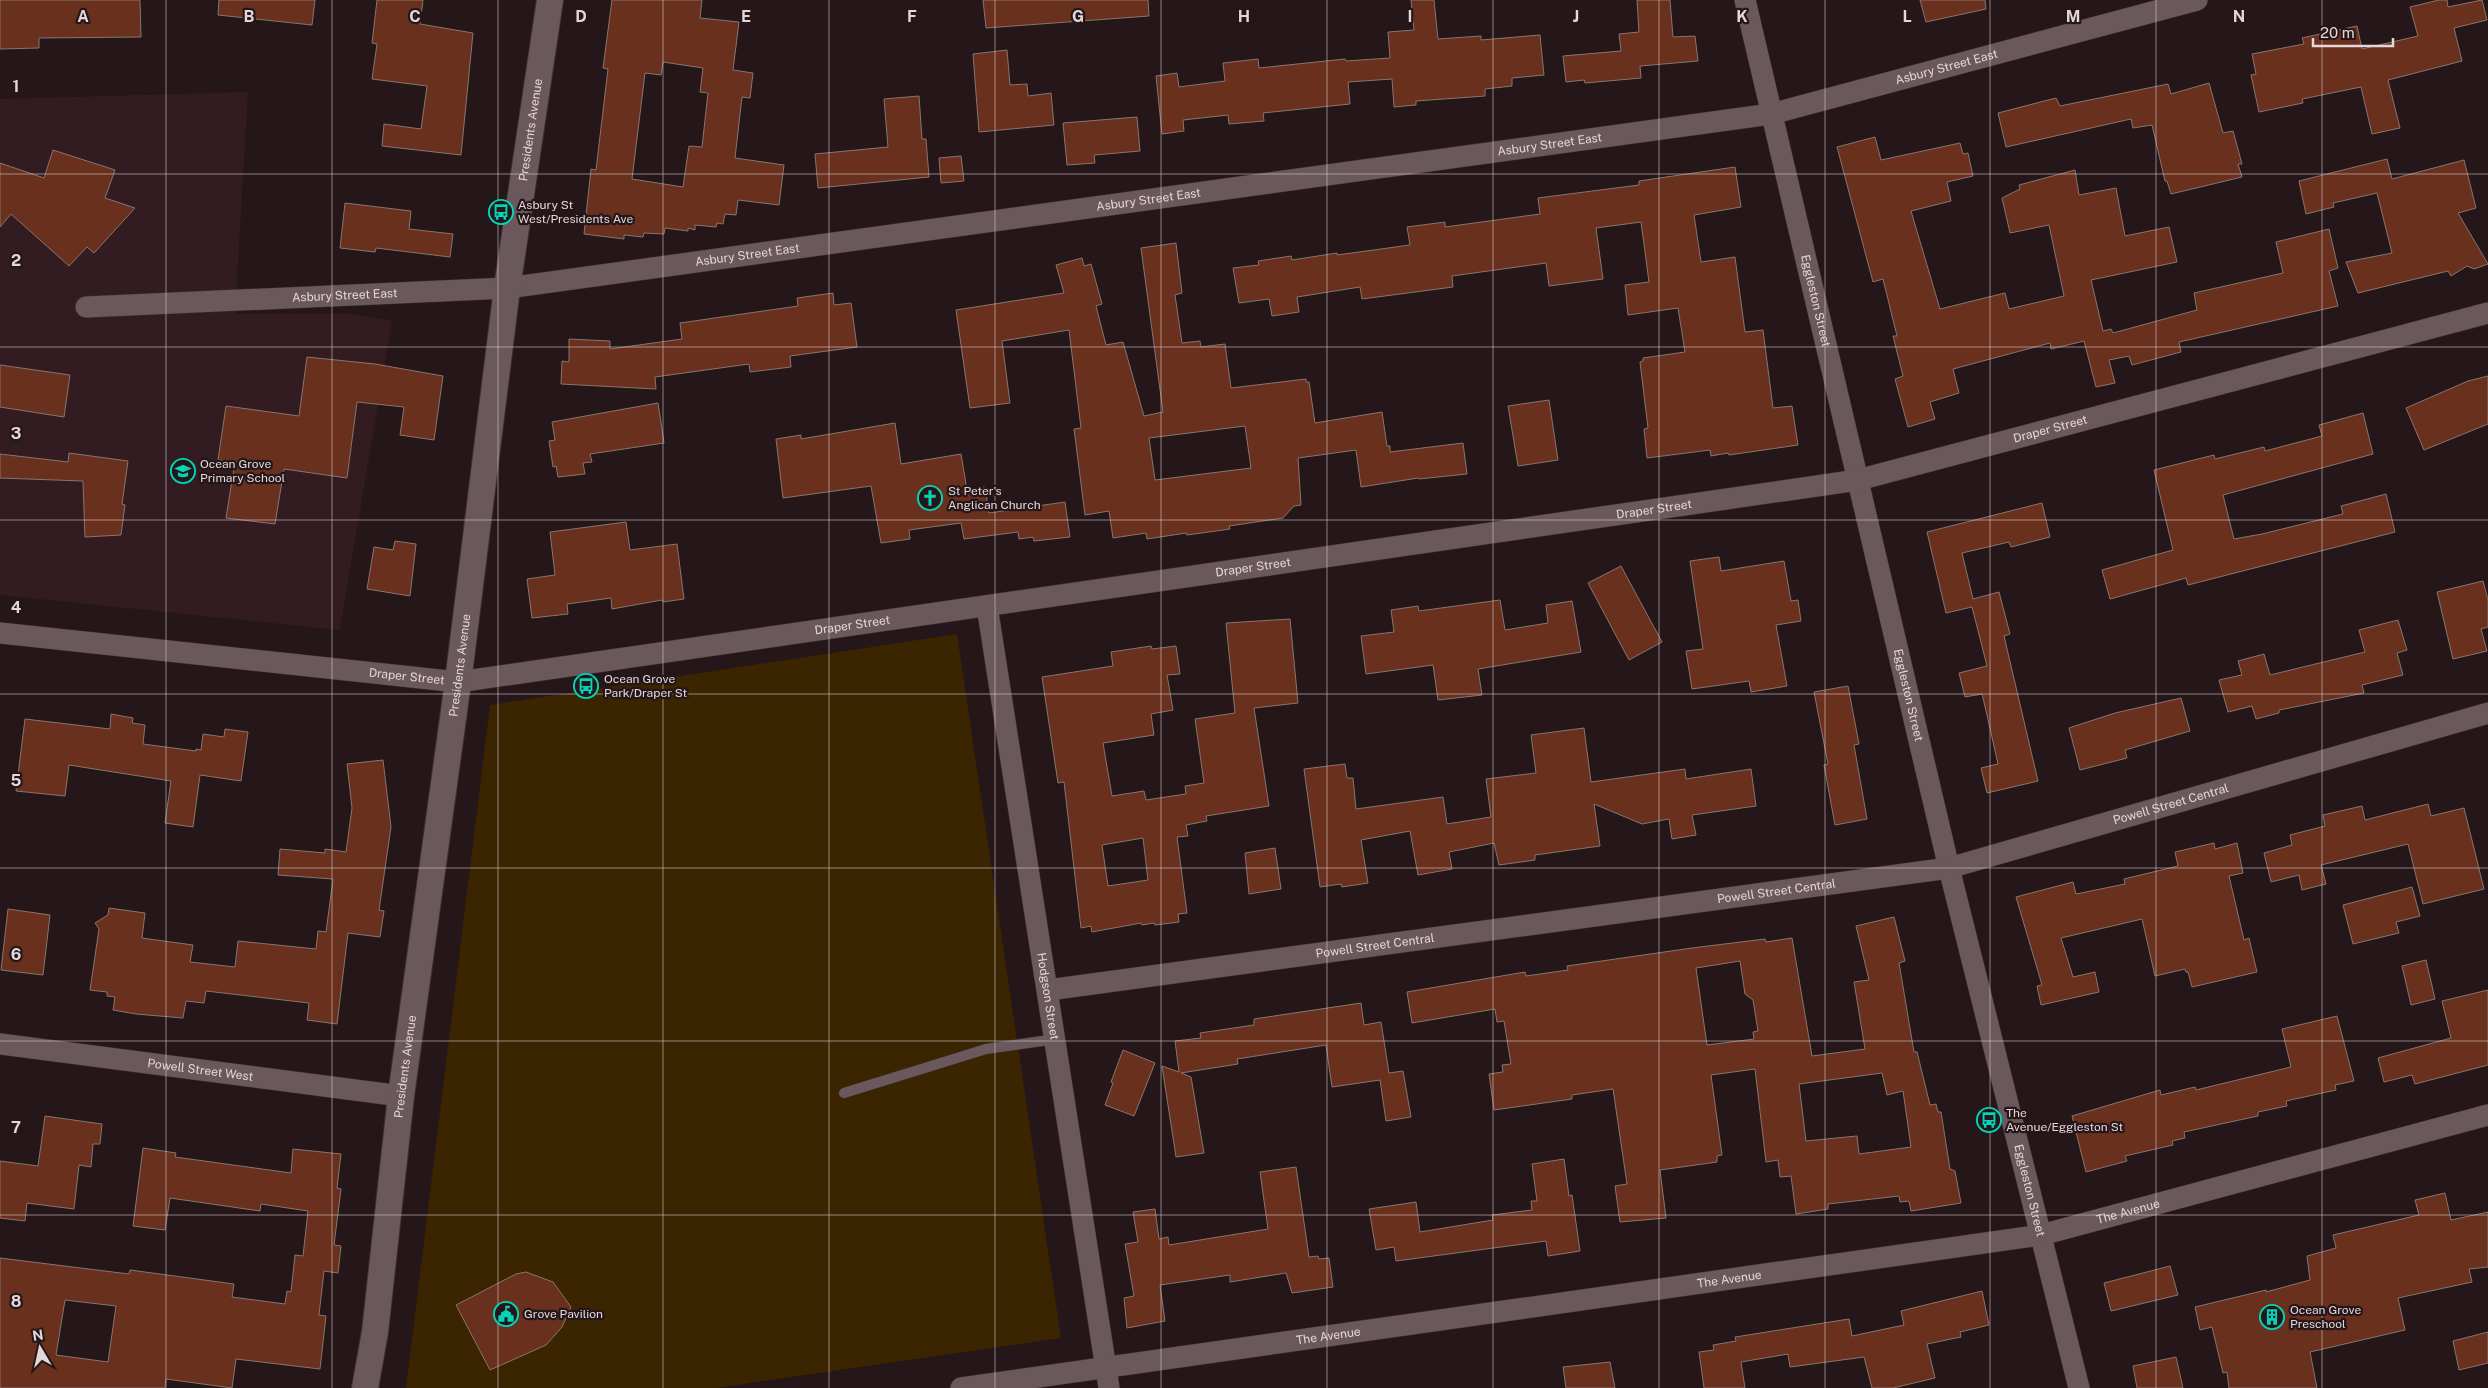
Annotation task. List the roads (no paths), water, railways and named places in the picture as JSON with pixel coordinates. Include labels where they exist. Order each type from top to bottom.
[{"type":"street","name":"Presidents Avenue","points":[[364,1388],[374,1332],[401,1096],[458,682],[507,288],[550,0]]},
{"type":"street","name":"Eggleston Street","points":[[1745,0],[1949,868],[2079,1388]]},
{"type":"street","name":"Asbury Street East","points":[[86,307],[507,288],[1771,114],[2197,0]]},
{"type":"street","name":"Draper Street","points":[[0,633],[458,682],[1858,480],[2488,313]]},
{"type":"street","name":"Hodgson Street","points":[[987,606],[1108,1378]]},
{"type":"street","name":"Powell Street Central","points":[[1048,990],[1949,868],[2488,713]]},
{"type":"street","name":"Powell Street West","points":[[0,1044],[401,1096]]},
{"type":"street","name":"The Avenue","points":[[961,1388],[1108,1378],[2041,1235],[2488,1115]]},
{"type":"street","name":"Presidents Avenue","points":[[372,1388],[374,1332]]},
{"type":"lane","points":[[844,1093],[986,1049],[1056,1040]]},
{"type":"place","name":"Asbury St West/Presidents Ave","points":[[501,212]]},
{"type":"place","name":"Ocean Grove Primary School","points":[[183,471]]},
{"type":"place","name":"St Peter's Anglican Church","points":[[930,498]]},
{"type":"place","name":"Ocean Grove Park/Draper St","points":[[586,686]]},
{"type":"place","name":"The Avenue/Eggleston St","points":[[1989,1120]]},
{"type":"place","name":"Grove Pavilion","points":[[506,1314]]},
{"type":"place","name":"Ocean Grove Preschool","points":[[2272,1317]]}]
